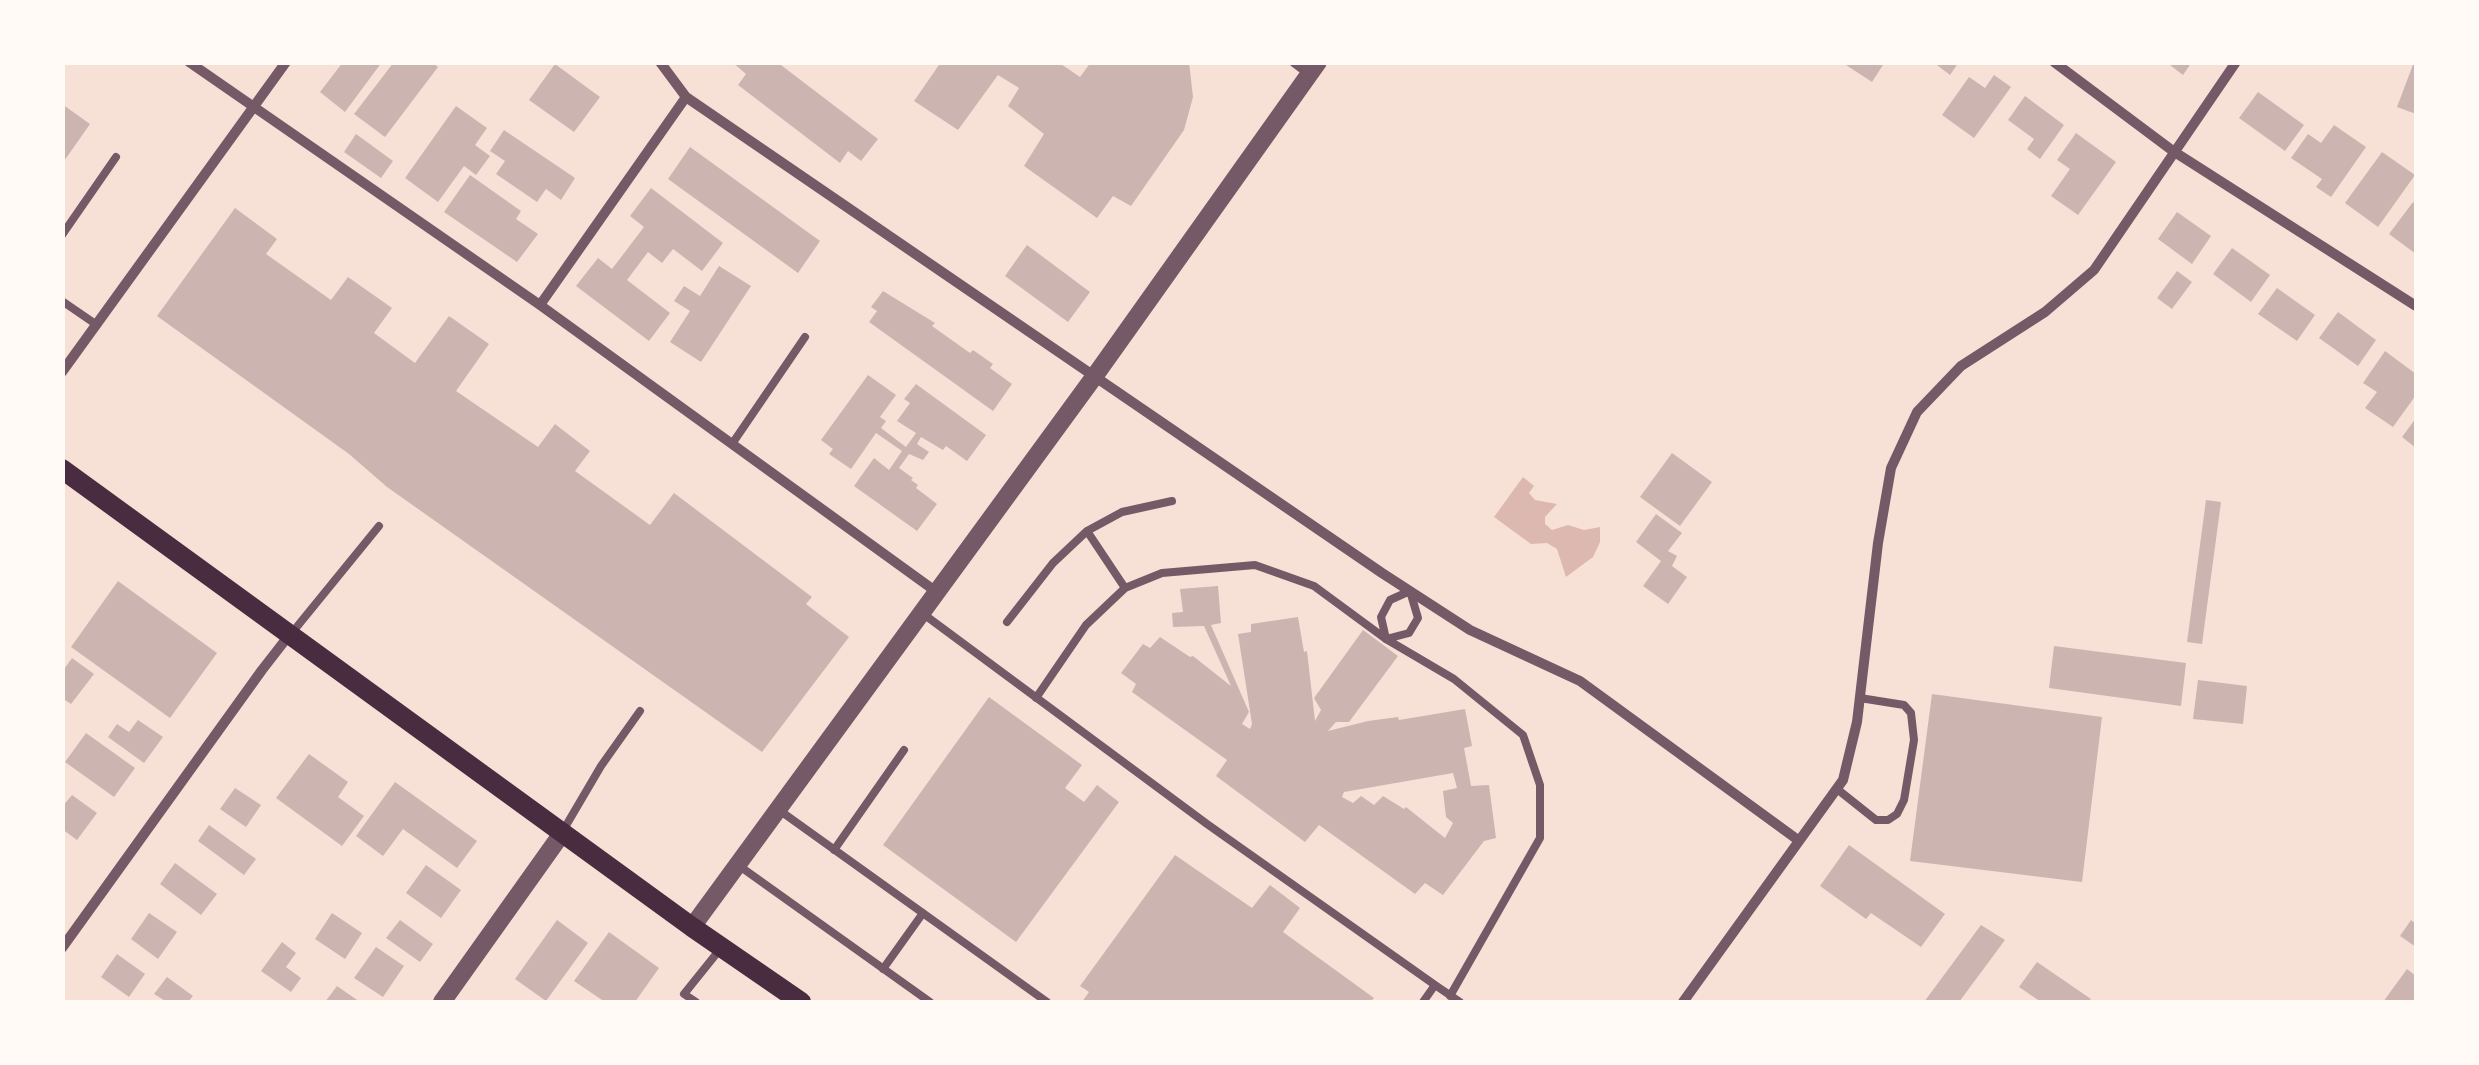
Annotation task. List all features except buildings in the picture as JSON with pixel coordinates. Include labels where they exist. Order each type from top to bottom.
[{"type":"main road","points":[[62,470],[792,1000]]},
{"type":"street","points":[[189,62],[540,306],[938,593]]},
{"type":"street","points":[[62,372],[286,62]]},
{"type":"street","points":[[660,62],[686,97],[1094,377],[1470,630],[1580,681],[1798,840]]},
{"type":"street","points":[[2054,62],[2173,151],[2416,306]]},
{"type":"street","points":[[1683,1002],[1843,780],[1860,698],[1890,468],[1917,412],[1962,366],[2045,312],[2094,270],[2236,62]]},
{"type":"street","points":[[692,927],[1094,377],[1308,66]]},
{"type":"street","points":[[540,306],[686,97]]},
{"type":"street","points":[[62,948],[291,634]]},
{"type":"street","points":[[442,1002],[563,832]]},
{"type":"lane","points":[[62,235],[116,157]]},
{"type":"lane","points":[[62,301],[97,325]]},
{"type":"lane","points":[[732,444],[806,337]]},
{"type":"lane","points":[[1006,622],[1053,563],[1087,531],[1122,512],[1172,501]]},
{"type":"lane","points":[[291,634],[379,526]]},
{"type":"lane","points":[[1087,531],[1125,588]]},
{"type":"lane","points":[[1036,698],[1086,625],[1125,588],[1162,574],[1256,565],[1314,586],[1386,639],[1454,679],[1524,735],[1540,785],[1540,838],[1450,996]]},
{"type":"lane","points":[[1410,591],[1418,618],[1409,634],[1386,639],[1381,617],[1390,600],[1410,591]]},
{"type":"lane","points":[[922,613],[1207,824],[1460,1002]]},
{"type":"lane","points":[[1836,789],[1876,820],[1888,820],[1897,814],[1904,800],[1914,740],[1911,713],[1904,705],[1860,698]]},
{"type":"lane","points":[[563,832],[600,766],[640,711]]},
{"type":"lane","points":[[834,850],[904,750]]},
{"type":"lane","points":[[778,810],[1047,1002]]},
{"type":"lane","points":[[738,865],[930,1002]]},
{"type":"lane","points":[[883,969],[922,913]]},
{"type":"lane","points":[[696,1002],[684,994],[721,948]]},
{"type":"lane","points":[[1423,1002],[1436,985]]},
{"type":"shaded area","points":[[1523,477],[1534,486],[1529,493],[1535,500],[1557,504],[1545,517],[1545,524],[1552,530],[1568,525],[1584,530],[1600,527],[1600,542],[1593,557],[1566,577],[1557,549],[1547,543],[1531,544],[1494,517]]}]
